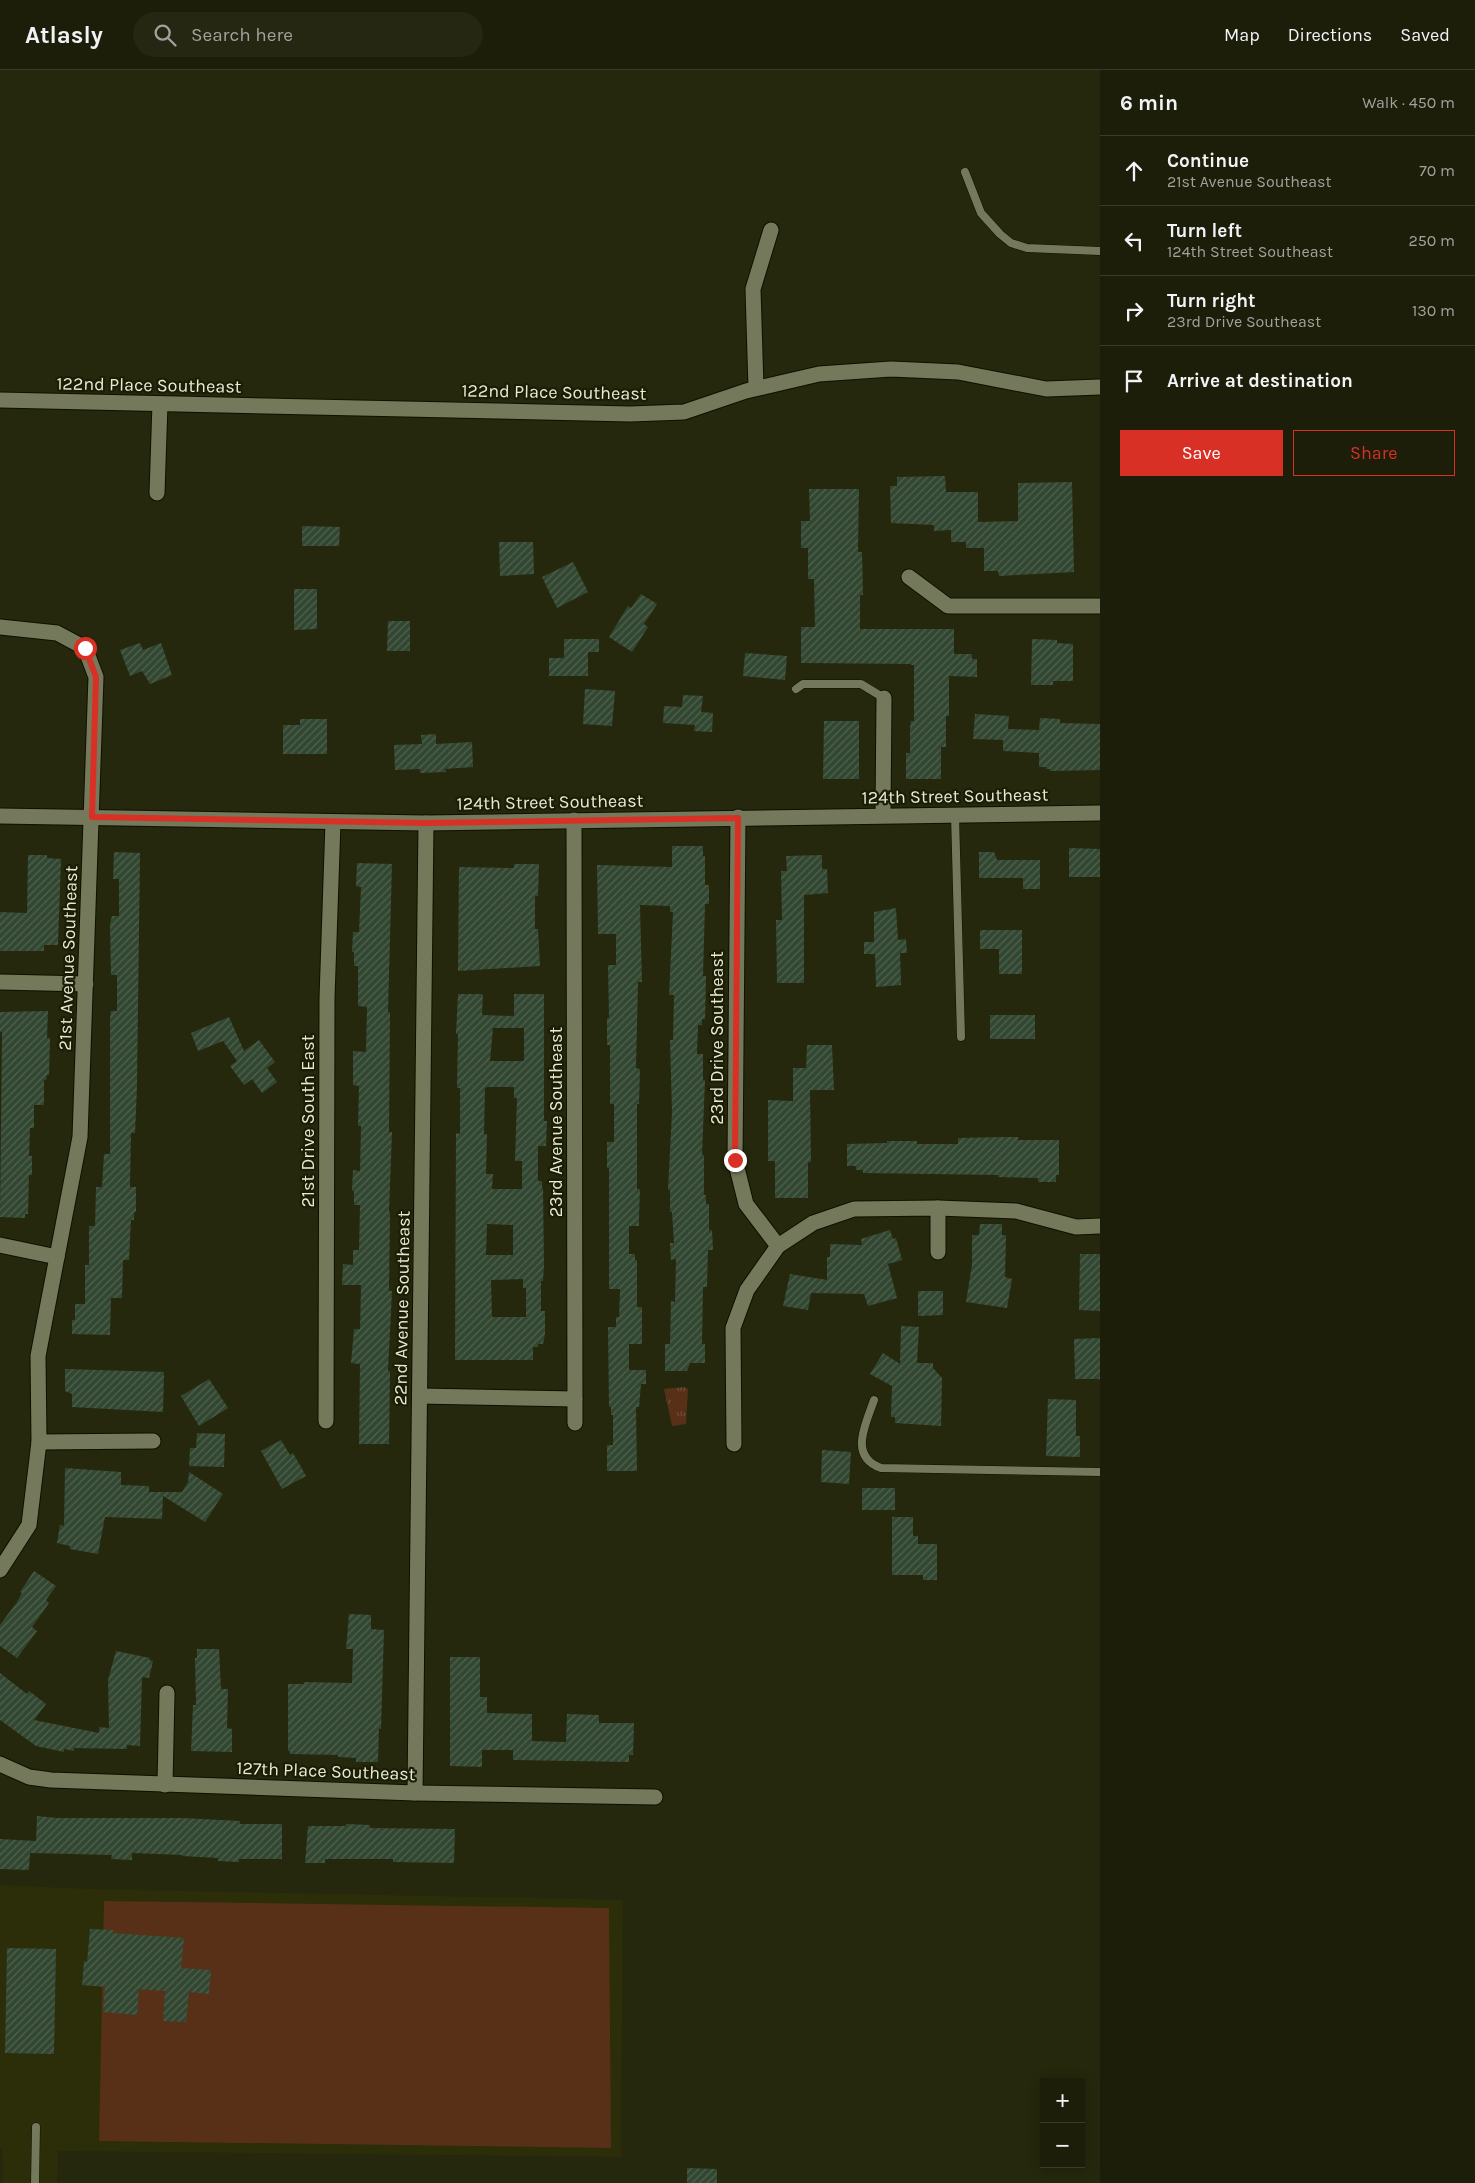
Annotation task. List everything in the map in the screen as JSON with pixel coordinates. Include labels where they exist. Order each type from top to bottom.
[{"type":"street","points":[[756,388],[753,289],[771,230]]},
{"type":"street","name":"122nd Place Southeast","points":[[0,400],[630,414],[684,412],[756,388],[819,374],[891,369],[958,372],[1046,389],[1100,387]]},
{"type":"street","points":[[157,492],[160,404]]},
{"type":"street","points":[[909,577],[948,606],[1100,606]]},
{"type":"street","name":"21st Avenue Southeast","points":[[0,626],[57,633],[85,648],[96,677],[80,1137],[38,1356],[39,1442],[29,1525],[0,1570]]},
{"type":"street","points":[[883,816],[884,698]]},
{"type":"street","name":"124th Street Southeast","points":[[0,816],[426,823],[1100,814]]},
{"type":"street","name":"23rd Drive Southeast","points":[[738,818],[735,1160],[746,1204],[778,1246]]},
{"type":"street","name":"23rd Avenue Southeast","points":[[574,820],[575,1423]]},
{"type":"street","name":"21st Drive South East","points":[[326,1421],[327,998],[333,822]]},
{"type":"street","name":"22nd Avenue Southeast","points":[[415,1792],[426,823]]},
{"type":"street","points":[[0,982],[86,984]]},
{"type":"street","points":[[938,1208],[938,1252]]},
{"type":"street","points":[[734,1444],[733,1328],[747,1290],[778,1246],[813,1223],[854,1209],[938,1208],[1016,1211],[1076,1227],[1100,1226]]},
{"type":"street","points":[[0,1245],[57,1256]]},
{"type":"street","points":[[420,1396],[575,1399]]},
{"type":"street","points":[[39,1442],[153,1441]]},
{"type":"street","points":[[165,1785],[167,1693]]},
{"type":"street","name":"127th Place Southeast","points":[[0,1764],[29,1777],[165,1785],[655,1797]]},
{"type":"lane","points":[[965,172],[981,212],[1011,243],[1027,248],[1100,250]]},
{"type":"lane","points":[[796,689],[803,684],[861,684],[884,698]]},
{"type":"lane","points":[[955,815],[961,1037]]},
{"type":"lane","points":[[874,1400],[862,1436],[862,1450],[865,1459],[870,1464],[881,1468],[1100,1472]]},
{"type":"lane","points":[[35,2183],[36,2127]]},
{"type":"shaded area","points":[[0,1885],[91,1889],[623,1900],[621,2157],[58,2151],[57,2183],[3,2183],[2,2149],[0,2149]]},
{"type":"green space","points":[[684,1387],[688,1389],[686,1424],[672,1426],[664,1389]]},
{"type":"green space","points":[[104,1901],[609,1908],[611,2148],[99,2141]]},
{"type":"building","points":[[945,476],[946,492],[978,492],[978,522],[1018,521],[1018,483],[1072,482],[1074,572],[999,576],[998,571],[984,571],[984,548],[966,548],[966,542],[951,542],[951,530],[934,531],[934,525],[891,523],[890,486],[897,486],[897,477]]},
{"type":"building","points":[[809,489],[859,489],[858,552],[862,552],[863,595],[860,595],[860,629],[954,629],[954,654],[972,654],[972,659],[977,659],[977,677],[949,676],[949,716],[946,716],[946,747],[941,747],[941,779],[906,779],[906,753],[910,753],[910,728],[911,721],[914,721],[914,665],[801,663],[801,627],[815,627],[814,579],[808,579],[808,548],[801,548],[801,521],[810,521]]},
{"type":"building","points":[[302,526],[340,527],[339,546],[302,546]]},
{"type":"building","points":[[499,542],[533,542],[534,574],[500,576]]},
{"type":"building","points":[[573,562],[588,592],[557,608],[542,577]]},
{"type":"building","points":[[294,589],[317,589],[317,629],[294,630]]},
{"type":"building","points":[[641,594],[657,604],[644,624],[648,627],[632,652],[609,637],[628,606],[631,608]]},
{"type":"building","points":[[388,621],[410,621],[410,651],[387,651]]},
{"type":"building","points":[[564,639],[599,639],[599,652],[588,652],[588,676],[549,676],[549,658],[564,658]]},
{"type":"building","points":[[1032,639],[1057,640],[1057,643],[1073,644],[1073,681],[1053,681],[1053,685],[1031,685]]},
{"type":"building","points":[[140,643],[143,650],[161,643],[172,675],[150,684],[142,671],[130,676],[120,650]]},
{"type":"building","points":[[745,653],[787,656],[785,680],[743,676]]},
{"type":"building","points":[[585,689],[615,691],[612,726],[583,724]]},
{"type":"building","points":[[683,695],[703,696],[701,712],[713,713],[712,732],[694,731],[695,725],[663,723],[664,706],[682,707]]},
{"type":"building","points":[[975,714],[1009,716],[1008,729],[1039,730],[1040,718],[1060,719],[1060,723],[1100,724],[1100,770],[1050,771],[1046,767],[1039,767],[1039,753],[1003,751],[1003,740],[973,739]]},
{"type":"building","points":[[300,719],[327,719],[327,754],[283,754],[283,725],[300,725]]},
{"type":"building","points":[[824,721],[859,721],[859,779],[823,779]]},
{"type":"building","points":[[436,734],[436,744],[472,742],[473,767],[445,769],[446,772],[420,773],[420,769],[395,770],[394,745],[422,744],[421,735]]},
{"type":"building","points":[[672,846],[703,846],[705,885],[709,885],[709,904],[705,904],[703,976],[706,976],[705,1019],[702,1019],[702,1025],[698,1025],[697,1054],[703,1054],[703,1080],[705,1080],[702,1155],[704,1155],[704,1195],[706,1195],[706,1204],[709,1204],[709,1231],[712,1230],[713,1250],[708,1250],[707,1287],[703,1287],[702,1344],[705,1344],[705,1363],[690,1363],[687,1371],[665,1371],[665,1344],[670,1344],[671,1301],[675,1302],[676,1259],[671,1260],[670,1243],[674,1243],[672,1212],[670,1212],[670,1190],[668,1190],[672,1112],[670,1040],[673,1040],[674,995],[669,995],[673,912],[670,912],[670,906],[640,905],[642,982],[638,982],[636,1068],[640,1069],[639,1104],[637,1104],[637,1189],[640,1189],[639,1226],[629,1226],[629,1254],[635,1254],[635,1260],[637,1260],[637,1307],[642,1307],[642,1344],[629,1344],[629,1370],[646,1370],[646,1384],[641,1384],[639,1407],[636,1407],[637,1471],[607,1471],[607,1445],[613,1445],[613,1415],[611,1415],[611,1407],[609,1407],[608,1327],[616,1327],[616,1317],[619,1317],[620,1289],[609,1289],[609,1168],[607,1168],[607,1142],[614,1142],[614,1104],[610,1104],[610,1045],[607,1045],[607,1018],[609,1018],[608,965],[616,965],[616,934],[598,934],[597,865],[672,867]]},
{"type":"building","points":[[1069,848],[1100,849],[1100,877],[1069,877]]},
{"type":"building","points":[[114,852],[140,853],[137,1086],[135,1133],[131,1133],[130,1187],[136,1187],[136,1212],[134,1212],[134,1220],[131,1220],[129,1260],[123,1260],[122,1298],[111,1298],[110,1335],[72,1334],[72,1320],[75,1320],[75,1304],[85,1304],[85,1265],[89,1265],[89,1226],[95,1226],[96,1187],[102,1187],[104,1154],[110,1154],[110,1019],[111,1011],[117,1011],[117,975],[111,975],[110,924],[112,916],[119,916],[119,879],[113,879]]},
{"type":"building","points":[[979,852],[994,852],[997,860],[1040,860],[1040,889],[1023,889],[1023,878],[979,878]]},
{"type":"building","points":[[28,855],[47,855],[47,858],[61,859],[58,945],[44,945],[44,951],[0,951],[0,912],[27,913]]},
{"type":"building","points":[[822,855],[822,869],[827,869],[828,893],[804,895],[804,983],[777,983],[776,920],[782,920],[781,871],[787,871],[786,856]]},
{"type":"building","points":[[357,863],[392,864],[388,1012],[390,1012],[389,1132],[392,1132],[389,1212],[389,1291],[392,1291],[388,1371],[390,1371],[389,1444],[359,1444],[360,1364],[351,1363],[354,1329],[360,1329],[361,1285],[342,1285],[343,1264],[353,1265],[353,1250],[359,1250],[360,1205],[354,1205],[354,1191],[352,1191],[353,1170],[360,1171],[361,1126],[358,1126],[359,1086],[353,1085],[353,1051],[366,1052],[367,1007],[358,1006],[358,966],[354,966],[354,952],[352,952],[353,932],[359,932],[361,887],[356,886]]},
{"type":"building","points":[[514,864],[539,864],[538,896],[535,896],[535,929],[538,929],[540,966],[458,971],[459,867],[514,868]]},
{"type":"building","points":[[896,908],[898,940],[906,939],[907,953],[900,953],[901,985],[876,987],[875,954],[864,954],[864,942],[874,942],[874,912]]},
{"type":"building","points":[[980,930],[1022,930],[1022,974],[999,974],[999,949],[980,949]]},
{"type":"building","points":[[458,994],[483,994],[482,1015],[514,1016],[514,994],[544,994],[544,1121],[547,1121],[546,1146],[538,1146],[538,1181],[542,1181],[543,1188],[544,1266],[543,1281],[541,1281],[541,1311],[545,1311],[545,1334],[543,1344],[533,1347],[533,1360],[455,1360],[456,1133],[460,1134],[460,1088],[457,1088],[458,1034],[456,1034]],"holes":[[[493,1028],[524,1028],[524,1061],[490,1061]],[[514,1087],[514,1098],[517,1098],[515,1161],[522,1161],[522,1189],[492,1189],[493,1174],[486,1174],[487,1134],[484,1134],[485,1088]],[[487,1224],[513,1225],[513,1255],[486,1255]],[[523,1279],[523,1288],[526,1288],[526,1317],[492,1317],[491,1280]]]},
{"type":"building","points":[[48,1011],[47,1038],[50,1038],[49,1075],[44,1080],[44,1105],[34,1105],[34,1128],[30,1128],[29,1156],[32,1156],[32,1175],[29,1175],[28,1214],[25,1214],[25,1218],[0,1217],[2,1032],[0,1032],[0,1012]]},
{"type":"building","points":[[990,1015],[1035,1015],[1035,1039],[990,1039]]},
{"type":"building","points":[[229,1017],[244,1051],[259,1040],[275,1062],[267,1068],[277,1082],[262,1093],[252,1079],[244,1085],[230,1066],[237,1061],[223,1041],[198,1051],[191,1033]]},
{"type":"building","points":[[807,1045],[832,1045],[834,1090],[810,1090],[811,1162],[808,1162],[808,1198],[775,1198],[775,1161],[768,1161],[768,1100],[793,1101],[793,1068],[806,1068]]},
{"type":"building","points":[[1018,1137],[1018,1140],[1059,1140],[1059,1175],[1056,1175],[1056,1182],[1038,1182],[1038,1178],[998,1177],[998,1175],[863,1173],[863,1170],[856,1170],[856,1166],[847,1166],[847,1144],[917,1141],[917,1144],[958,1144],[958,1138]]},
{"type":"building","points":[[980,1224],[1002,1224],[1002,1235],[1006,1235],[1005,1277],[1012,1279],[1007,1308],[966,1302],[972,1265],[972,1235],[979,1235]]},
{"type":"building","points":[[890,1230],[893,1239],[896,1238],[902,1260],[888,1264],[897,1298],[868,1306],[864,1294],[811,1293],[808,1310],[783,1306],[790,1274],[827,1280],[827,1257],[830,1257],[830,1244],[862,1245],[861,1239]]},
{"type":"building","points":[[1080,1254],[1100,1254],[1100,1311],[1079,1310]]},
{"type":"building","points":[[918,1291],[943,1291],[943,1315],[918,1316]]},
{"type":"building","points":[[901,1326],[919,1327],[917,1363],[933,1363],[933,1368],[942,1378],[941,1426],[895,1423],[895,1417],[891,1417],[892,1386],[870,1374],[883,1353],[900,1364]]},
{"type":"building","points":[[1100,1338],[1100,1379],[1075,1379],[1074,1339]]},
{"type":"building","points":[[65,1369],[164,1372],[163,1412],[72,1407],[72,1394],[65,1391]]},
{"type":"building","points":[[209,1379],[228,1408],[199,1426],[181,1396]]},
{"type":"building","points":[[1048,1399],[1076,1400],[1076,1436],[1080,1436],[1080,1457],[1046,1456]]},
{"type":"building","points":[[197,1433],[225,1434],[224,1467],[189,1466],[190,1448],[196,1448]]},
{"type":"building","points":[[281,1440],[290,1455],[293,1453],[306,1476],[282,1489],[261,1451]]},
{"type":"building","points":[[822,1450],[851,1452],[849,1484],[821,1482]]},
{"type":"building","points":[[65,1468],[121,1472],[121,1485],[149,1486],[149,1492],[182,1492],[188,1482],[189,1472],[223,1494],[205,1522],[163,1496],[162,1519],[105,1517],[98,1554],[70,1549],[70,1546],[57,1543],[60,1525],[64,1526]]},
{"type":"building","points":[[862,1488],[895,1488],[895,1510],[862,1510]]},
{"type":"building","points":[[892,1517],[913,1517],[913,1536],[918,1536],[918,1544],[937,1544],[937,1580],[923,1580],[923,1575],[892,1575]]},
{"type":"building","points":[[34,1571],[56,1586],[46,1600],[49,1603],[32,1627],[37,1631],[17,1658],[0,1646],[0,1625],[17,1602],[22,1593],[20,1592]]},
{"type":"building","points":[[349,1614],[371,1615],[371,1629],[384,1630],[378,1762],[356,1762],[356,1758],[338,1757],[338,1755],[290,1754],[290,1751],[288,1751],[288,1684],[304,1684],[304,1682],[352,1683],[353,1649],[346,1649]]},
{"type":"building","points":[[197,1649],[219,1649],[221,1689],[228,1689],[227,1728],[232,1729],[232,1752],[191,1751],[193,1705],[196,1705],[195,1658],[197,1658]]},
{"type":"building","points":[[116,1651],[150,1658],[149,1660],[153,1661],[149,1678],[142,1677],[140,1746],[127,1745],[127,1749],[74,1748],[74,1751],[64,1749],[64,1752],[36,1746],[0,1720],[0,1673],[27,1694],[29,1691],[46,1704],[34,1720],[99,1733],[99,1727],[109,1728],[108,1680]]},
{"type":"building","points":[[450,1657],[480,1657],[480,1697],[487,1697],[487,1713],[532,1714],[532,1741],[566,1742],[567,1714],[599,1715],[599,1723],[634,1723],[633,1755],[629,1755],[629,1762],[513,1760],[513,1750],[482,1750],[482,1767],[450,1766]]},
{"type":"building","points":[[37,1816],[57,1818],[182,1818],[240,1821],[240,1824],[282,1824],[282,1859],[239,1859],[239,1862],[218,1861],[218,1858],[132,1853],[132,1860],[111,1859],[112,1855],[30,1853],[29,1870],[0,1869],[0,1839],[36,1841]]},
{"type":"building","points":[[346,1824],[370,1825],[370,1828],[455,1829],[454,1863],[393,1862],[393,1859],[325,1859],[325,1863],[305,1863],[308,1826],[346,1826]]},
{"type":"building","points":[[90,1929],[113,1930],[113,1933],[184,1938],[181,1968],[211,1970],[209,1994],[189,1992],[186,2022],[163,2021],[165,1991],[139,1989],[137,2015],[103,2012],[105,1987],[82,1985],[84,1961],[87,1962]]},
{"type":"building","points":[[7,1948],[56,1949],[54,2054],[5,2053]]},
{"type":"building","points":[[687,2168],[717,2169],[717,2183],[687,2183]]},
{"type":"route","points":[[85,648],[96,677],[92,817],[426,823],[738,818],[735,1160]]}]
